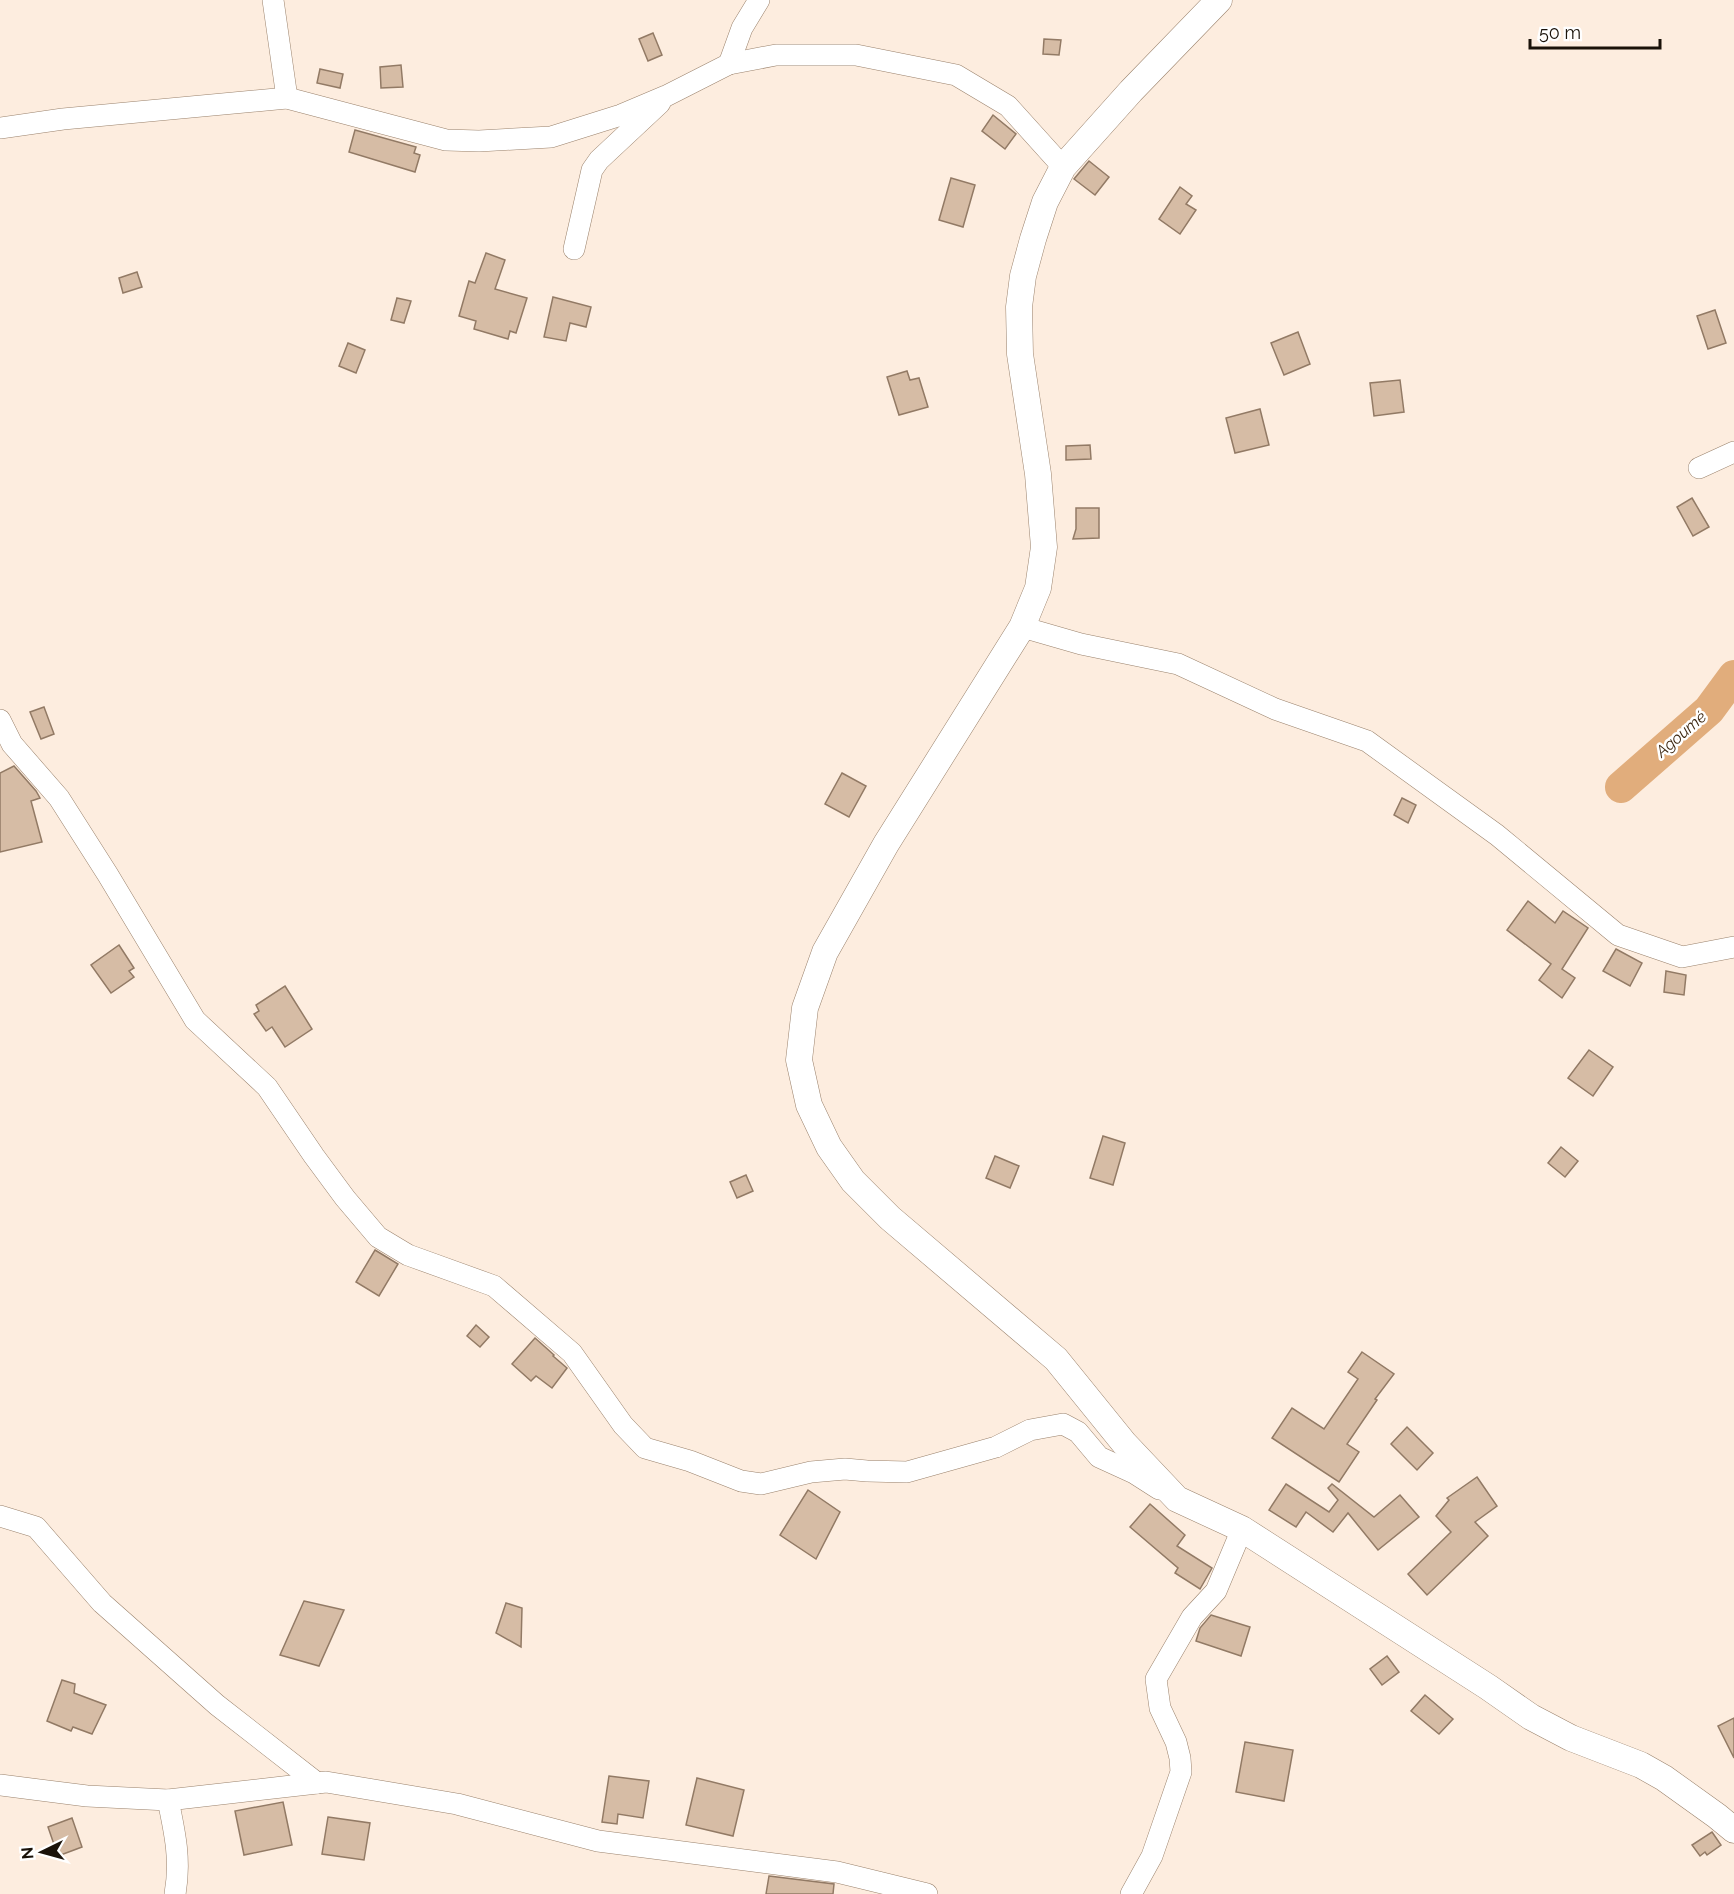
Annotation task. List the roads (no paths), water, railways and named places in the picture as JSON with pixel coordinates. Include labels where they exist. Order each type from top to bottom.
[{"type":"street","points":[[273,0],[287,98]]},
{"type":"street","points":[[729,64],[742,28],[759,0]]},
{"type":"street","points":[[1176,1499],[1124,1443],[1056,1359],[890,1218],[853,1181],[829,1147],[809,1105],[799,1060],[805,1008],[825,952],[886,844],[1022,627],[1038,588],[1044,547],[1038,474],[1020,354],[1019,307],[1023,276],[1045,202],[1064,167],[1131,90],[1219,0]]},
{"type":"street","points":[[0,128],[63,119],[287,98],[446,140],[479,141],[551,137],[621,115],[666,96],[729,64],[776,55],[856,55],[956,75],[1008,106],[1064,167]]},
{"type":"street","points":[[574,249],[592,170],[599,160],[666,96]]},
{"type":"street","points":[[1699,468],[1734,452]]},
{"type":"street","points":[[1022,627],[1081,644],[1178,664],[1275,709],[1367,741],[1497,835],[1618,935],[1682,957],[1734,947]]},
{"type":"street","points":[[0,720],[12,744],[59,798],[195,1020],[267,1087],[345,1198],[378,1237],[408,1255],[494,1286],[572,1353],[623,1425],[645,1448],[690,1461],[741,1481],[761,1484],[811,1472],[845,1468],[907,1473],[996,1447],[1030,1430],[1064,1424],[1078,1432],[1099,1457],[1134,1473],[1176,1499],[1242,1529],[1532,1717],[1571,1738],[1641,1765],[1664,1778],[1734,1830]]},
{"type":"street","points":[[0,1516],[36,1527],[102,1603],[217,1705],[317,1783]]},
{"type":"street","points":[[1131,1894],[1152,1856],[1180,1772],[1180,1758],[1176,1742],[1160,1708],[1156,1678],[1192,1617],[1216,1591],[1242,1529]]},
{"type":"street","points":[[0,1785],[87,1796],[168,1800],[326,1782],[457,1804],[598,1841],[837,1872],[927,1894]]},
{"type":"street","points":[[168,1800],[176,1838],[179,1872],[176,1894]]},
{"type":"waterway","name":"Agoumé","points":[[1621,787],[1709,710],[1734,676]]}]
